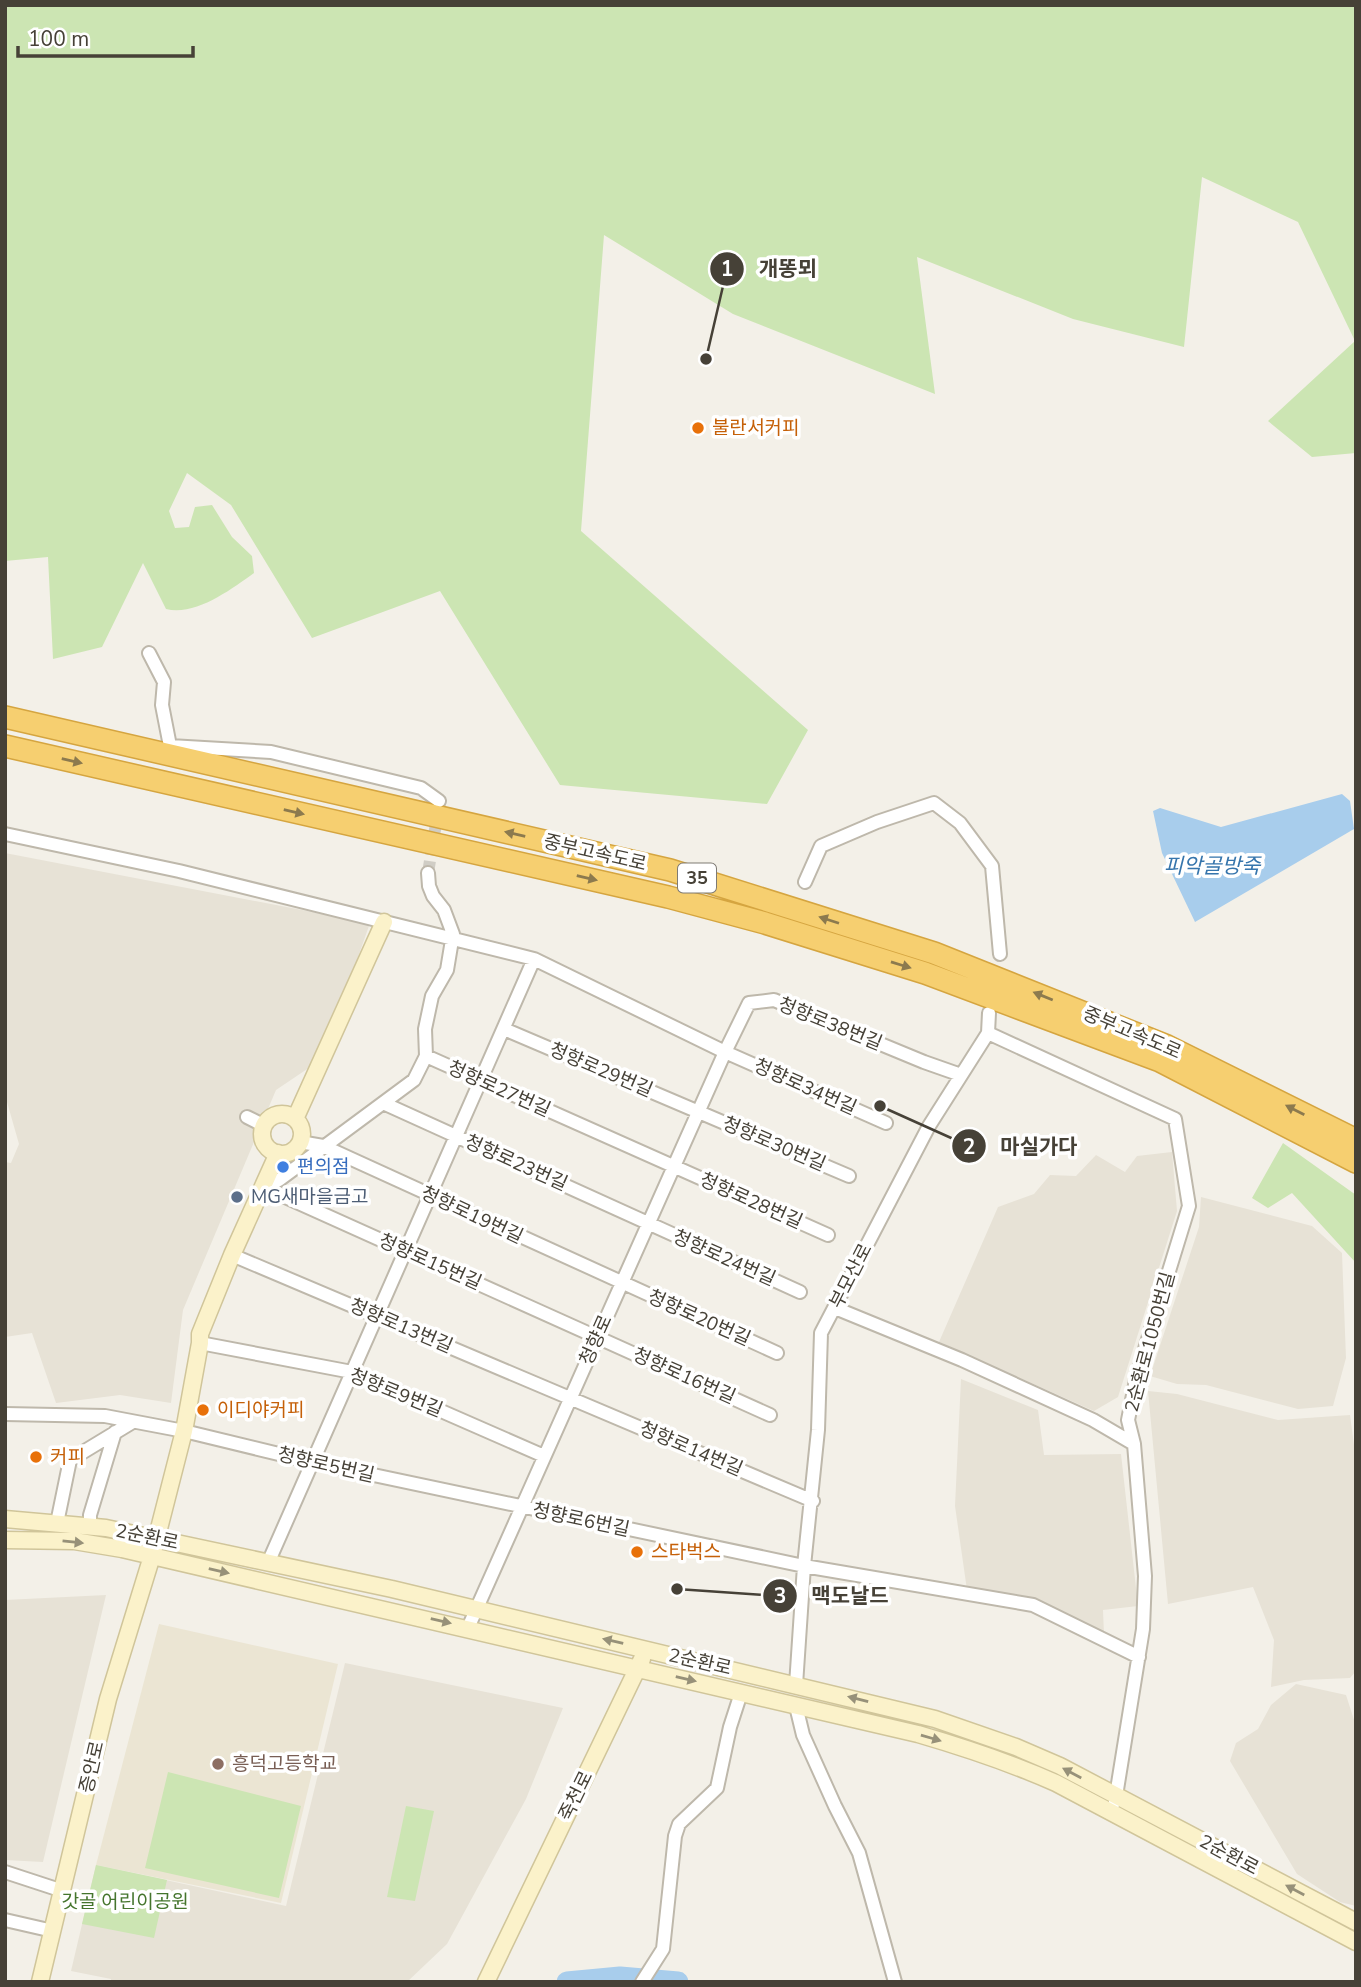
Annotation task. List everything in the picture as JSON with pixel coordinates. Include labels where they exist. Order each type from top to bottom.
[{"type":"highway","name":"중부고속도로","points":[[5,717],[670,870],[934,953],[1167,1046],[1356,1140]]},
{"type":"highway","name":"중부고속도로","points":[[5,746],[668,897],[765,923],[925,973],[1160,1061],[1356,1162]]},
{"type":"main road","points":[[295,1118],[384,922]]},
{"type":"main road","points":[[286,1114],[295,1118],[301,1126],[300,1142],[293,1150],[278,1153],[264,1144],[263,1125],[273,1115],[286,1114]]},
{"type":"main road","name":"증안로","points":[[40,1982],[108,1699],[152,1556],[184,1431],[200,1334],[278,1153]]},
{"type":"main road","name":"2순환로","points":[[5,1520],[90,1526],[268,1563],[647,1649],[976,1732],[1059,1766],[1356,1922]]},
{"type":"main road","name":"2순환로","points":[[5,1540],[74,1541],[152,1556],[918,1734],[990,1756],[1056,1783],[1353,1942]]},
{"type":"main road","name":"죽천로","points":[[486,1982],[647,1649]]},
{"type":"street","points":[[149,653],[164,682],[162,705],[170,746],[271,752],[421,788],[439,801]]},
{"type":"street","points":[[805,882],[821,846],[877,822],[934,803],[960,823],[992,866],[999,954]]},
{"type":"street","name":"청향로34번길","points":[[5,834],[179,871],[534,960],[725,1052],[886,1123]]},
{"type":"street","points":[[429,873],[429,886],[444,910],[453,939]]},
{"type":"street","name":"청향로27번길","points":[[453,939],[447,970],[432,996],[425,1029],[426,1056],[673,1166]]},
{"type":"street","points":[[268,1563],[534,960]]},
{"type":"street","name":"청향로38번길","points":[[725,1052],[749,1003],[775,1000],[961,1075]]},
{"type":"street","name":"부모산로","points":[[796,1685],[804,1566],[813,1500],[822,1360],[821,1333],[929,1126],[988,1033],[989,1013]]},
{"type":"street","name":"청향로29번길","points":[[504,1029],[698,1111]]},
{"type":"street","name":"2순환로1050번길","points":[[988,1033],[1175,1119],[1189,1206],[1137,1375],[1128,1420],[1134,1444],[1145,1576],[1143,1629],[1113,1813]]},
{"type":"street","name":"청향로","points":[[468,1628],[725,1052]]},
{"type":"street","points":[[263,1186],[279,1180],[414,1080],[426,1056]]},
{"type":"street","name":"청향로23번길","points":[[383,1103],[648,1223]]},
{"type":"street","name":"청향로30번길","points":[[698,1111],[849,1176]]},
{"type":"street","points":[[247,1117],[263,1125]]},
{"type":"street","name":"청향로19번길","points":[[300,1142],[323,1146],[622,1283]]},
{"type":"street","name":"청향로28번길","points":[[673,1166],[828,1235]]},
{"type":"street","name":"청향로15번길","points":[[263,1186],[597,1337]]},
{"type":"street","name":"청향로24번길","points":[[648,1223],[800,1292]]},
{"type":"street","name":"청향로13번길","points":[[232,1255],[570,1398]]},
{"type":"street","name":"청향로20번길","points":[[622,1283],[777,1353]]},
{"type":"street","points":[[835,1308],[962,1360],[1093,1420],[1134,1444]]},
{"type":"street","name":"청향로16번길","points":[[597,1337],[770,1415]]},
{"type":"street","name":"청향로9번길","points":[[200,1343],[352,1372],[544,1456]]},
{"type":"street","name":"청향로14번길","points":[[570,1398],[813,1500]]},
{"type":"street","name":"청향로5번길","points":[[5,1413],[105,1416],[184,1431],[521,1508]]},
{"type":"street","points":[[57,1523],[71,1460],[131,1423]]},
{"type":"street","points":[[90,1526],[90,1515],[115,1433]]},
{"type":"street","name":"청향로6번길","points":[[521,1508],[804,1566]]},
{"type":"street","points":[[804,1566],[1033,1605],[1139,1657]]},
{"type":"street","name":"2순환로","points":[[642,1982],[663,1949],[675,1836],[679,1824],[717,1788],[730,1727],[741,1693]]},
{"type":"street","points":[[796,1706],[803,1735],[859,1853],[895,1982]]},
{"type":"street","points":[[5,1872],[62,1891]]},
{"type":"street","points":[[5,1920],[53,1931]]},
{"type":"shaded area","points":[[5,853],[370,923],[322,1059],[276,1090],[183,1310],[171,1403],[120,1395],[56,1403],[32,1333],[5,1337],[5,1162],[11,1163],[19,1144],[5,1095]]},
{"type":"shaded area","points":[[1172,1152],[1177,1211],[1118,1397],[1094,1411],[939,1342],[998,1207],[1034,1194],[1050,1175],[1076,1176],[1096,1155],[1125,1172],[1137,1156]]},
{"type":"shaded area","points":[[1201,1197],[1312,1226],[1342,1253],[1346,1358],[1333,1406],[1298,1409],[1206,1385],[1177,1384],[1150,1376],[1199,1227]]},
{"type":"shaded area","points":[[961,1379],[1038,1410],[1044,1455],[1121,1454],[1138,1606],[1103,1610],[1104,1635],[1048,1612],[967,1590],[955,1506]]},
{"type":"shaded area","points":[[1148,1391],[1177,1394],[1278,1420],[1350,1415],[1356,1460],[1356,1671],[1350,1678],[1304,1680],[1271,1687],[1274,1640],[1253,1587],[1168,1604]]},
{"type":"shaded area","points":[[106,1595],[43,1862],[5,1860],[5,1600]]},
{"type":"shaded area","name":"흥덕고등학교","points":[[159,1624],[338,1664],[281,1903],[96,1865]]},
{"type":"shaded area","points":[[345,1663],[563,1708],[526,1799],[447,1944],[407,1982],[111,1982],[111,1979],[71,1971],[96,1865],[286,1906]]},
{"type":"shaded area","points":[[1296,1684],[1346,1695],[1356,1726],[1356,1906],[1340,1902],[1297,1874],[1230,1761],[1236,1743],[1258,1729],[1271,1705]]},
{"type":"green space","points":[[5,5],[1356,5],[1356,453],[1312,457],[1268,421],[1355,341],[1298,222],[1202,177],[1184,347],[1073,319],[917,257],[935,394],[733,314],[604,235],[581,531],[808,730],[767,804],[560,785],[440,591],[312,638],[231,505],[187,473],[169,511],[175,528],[189,527],[195,507],[212,505],[232,537],[252,556],[254,573],[212,600],[189,609],[177,610],[166,609],[143,563],[102,647],[53,659],[48,557],[5,561]]},
{"type":"green space","points":[[1283,1143],[1356,1195],[1356,1263],[1292,1193],[1268,1208],[1252,1198]]},
{"type":"green space","points":[[168,1772],[301,1806],[279,1898],[145,1868]]},
{"type":"green space","points":[[406,1806],[434,1811],[415,1901],[387,1897]]},
{"type":"green space","name":"갓골 어린이공원","points":[[96,1865],[167,1880],[154,1938],[82,1924]]},
{"type":"water","name":"피악골방죽","points":[[1342,794],[1350,801],[1354,829],[1195,922],[1162,853],[1153,811],[1160,808],[1221,827]]},
{"type":"waterway","points":[[567,1982],[620,1977],[678,1982]]},
{"type":"tunnel","points":[[428,873],[438,811]]},
{"type":"place","name":"개똥뫼","points":[[706,359]]},
{"type":"place","name":"불란서커피","points":[[698,428]]},
{"type":"place","name":"마실가다","points":[[880,1106]]},
{"type":"place","name":"편의점","points":[[283,1167]]},
{"type":"place","name":"MG새마을금고","points":[[237,1197]]},
{"type":"place","name":"이디야커피","points":[[203,1410]]},
{"type":"place","name":"커피","points":[[36,1457]]},
{"type":"place","name":"스타벅스","points":[[637,1552]]},
{"type":"place","name":"맥도날드","points":[[677,1589]]},
{"type":"place","name":"흥덕고등학교","points":[[218,1764]]}]
